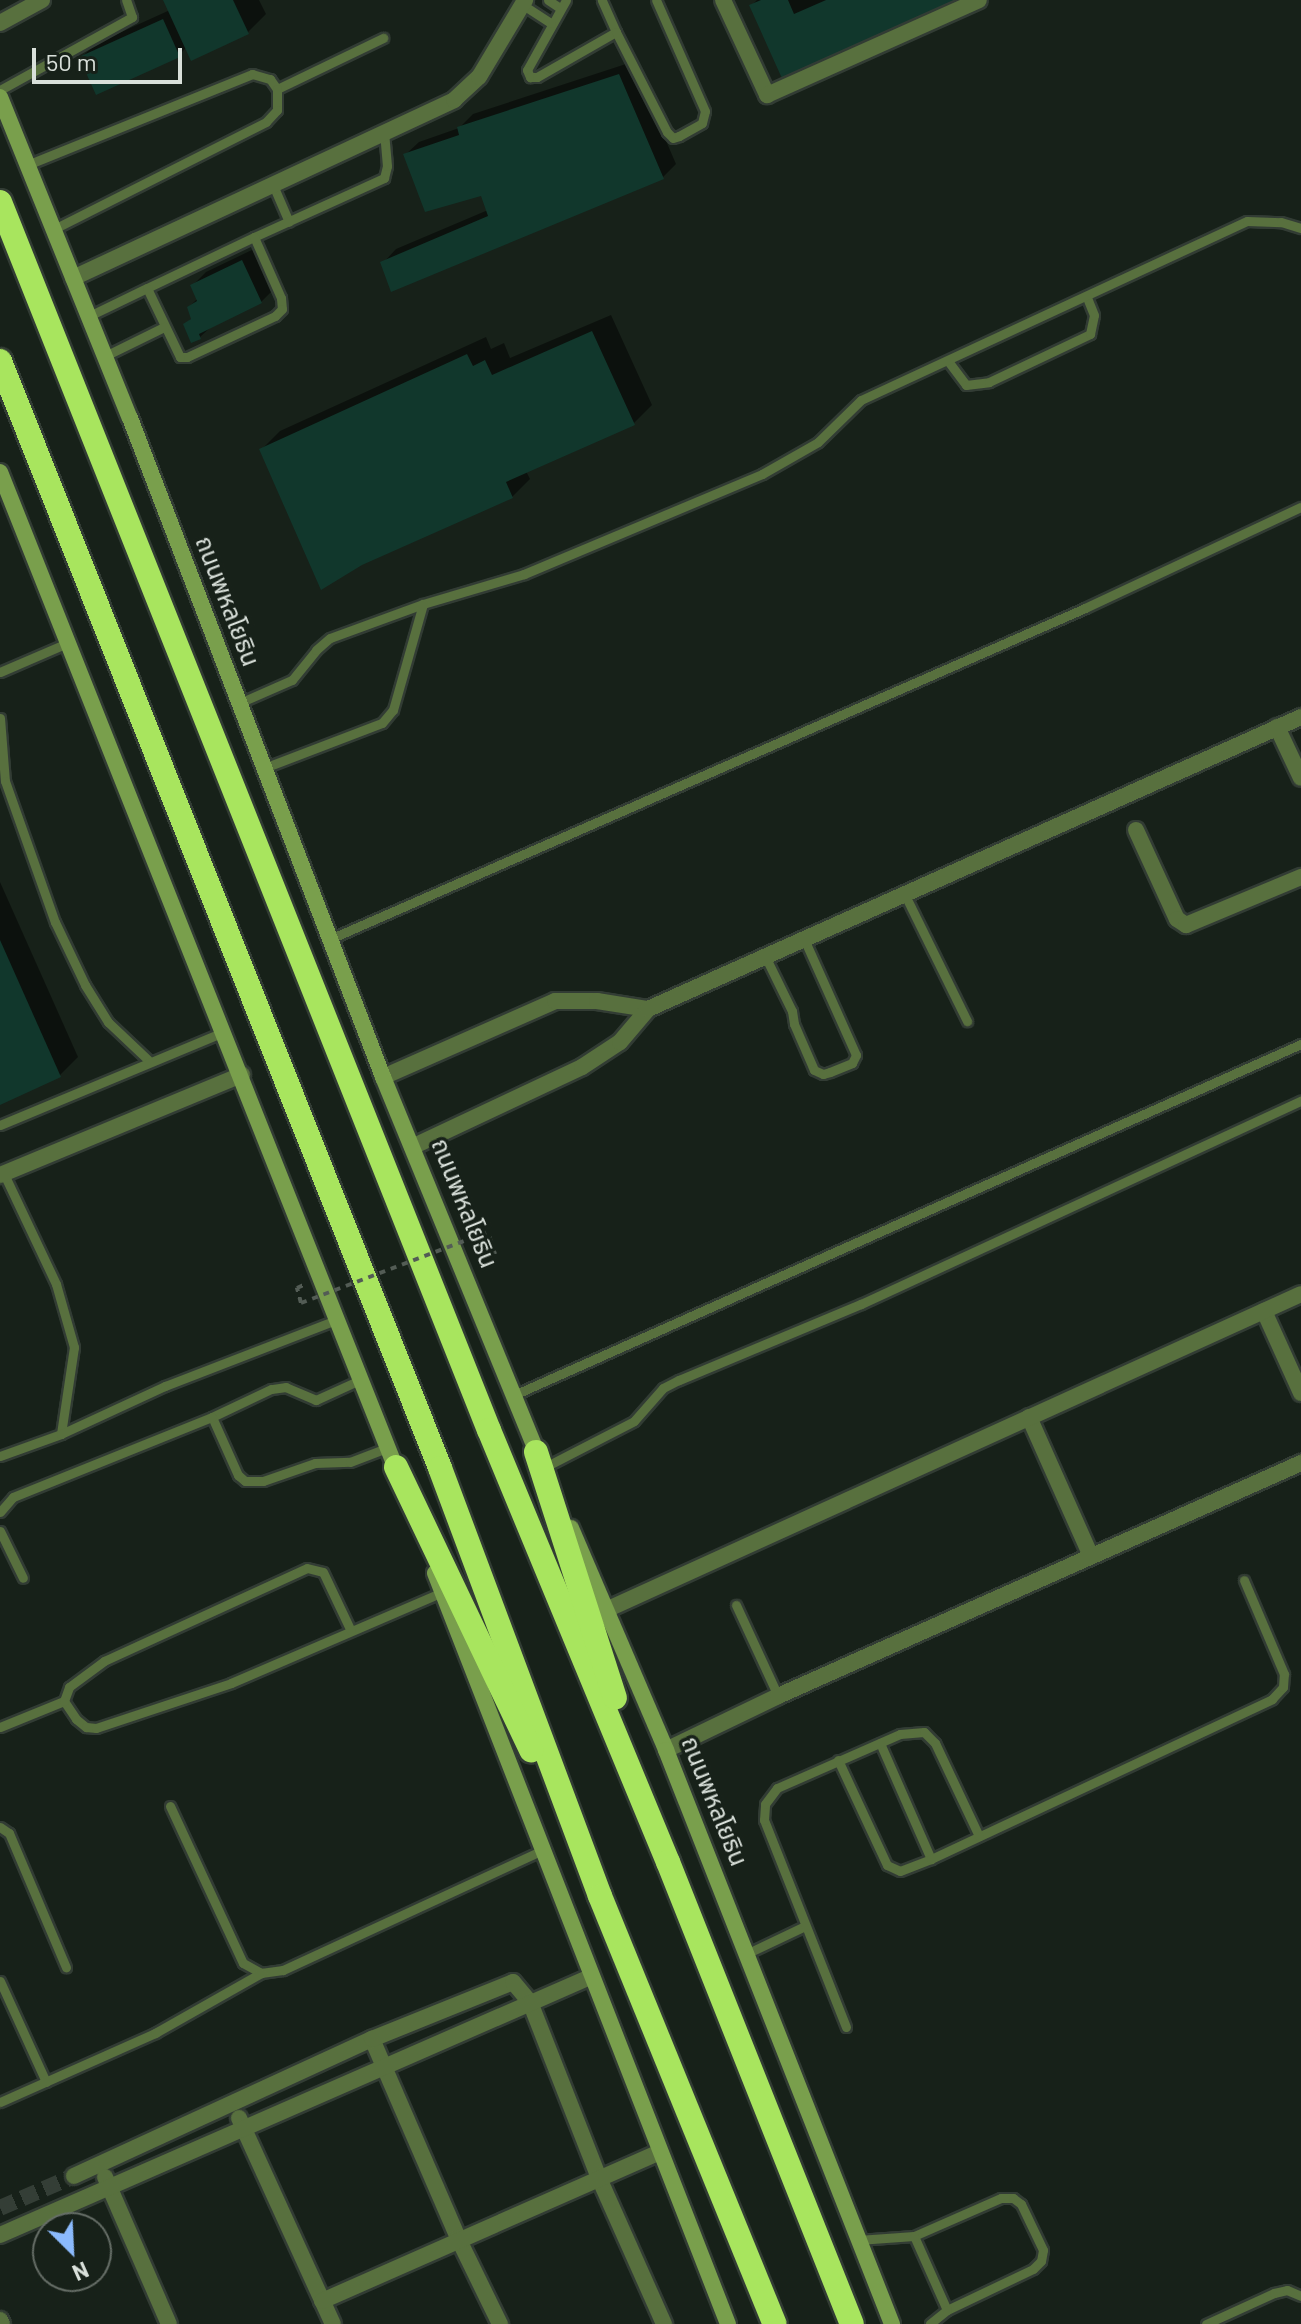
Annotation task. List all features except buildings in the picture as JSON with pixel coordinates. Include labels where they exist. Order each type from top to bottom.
[{"type":"highway","points":[[0,202],[489,1430],[668,1862],[852,2324]]},
{"type":"highway","points":[[0,361],[440,1468],[600,1896],[775,2324]]},
{"type":"highway","points":[[392,1457],[600,1896]]},
{"type":"highway","points":[[541,1460],[668,1862]]},
{"type":"main road","name":"ถนนพหลโยธิน","points":[[0,97],[105,356],[383,1077],[463,1275],[666,1750],[892,2324]]},
{"type":"main road","points":[[0,472],[6,501],[67,643],[339,1319],[541,1851],[728,2324]]},
{"type":"street","points":[[0,23],[42,0]]},
{"type":"street","points":[[723,0],[767,95],[979,0]]},
{"type":"street","points":[[73,278],[454,100],[479,77],[524,2]]},
{"type":"street","points":[[412,1147],[582,1067],[620,1042],[648,1009],[1301,717]]},
{"type":"street","points":[[1277,727],[1301,778]]},
{"type":"street","points":[[1136,830],[1177,919],[1186,925],[1301,877]]},
{"type":"street","points":[[383,1077],[555,1001],[597,1001],[648,1009]]},
{"type":"street","points":[[2,1174],[242,1075]]},
{"type":"street","points":[[606,1610],[1301,1294]]},
{"type":"street","points":[[1264,1311],[1301,1393]]},
{"type":"street","points":[[1029,1417],[1091,1556]]},
{"type":"street","points":[[666,1750],[778,1696],[1301,1463]]},
{"type":"street","points":[[0,2235],[590,1977]]},
{"type":"street","points":[[74,2176],[372,2039],[513,1982],[530,2002],[599,2178],[664,2324]]},
{"type":"street","points":[[372,2039],[458,2238],[500,2324]]},
{"type":"street","points":[[231,2103],[333,2324]]},
{"type":"street","points":[[322,2301],[458,2238],[660,2152]]},
{"type":"street","points":[[99,2165],[169,2324]]},
{"type":"lane","points":[[0,90],[132,17],[126,0]]},
{"type":"lane","points":[[548,0],[563,4],[527,70],[530,77],[537,77],[616,32]]},
{"type":"lane","points":[[602,0],[667,132],[673,138],[702,123],[705,111],[656,0]]},
{"type":"lane","points":[[524,2],[551,23]]},
{"type":"lane","points":[[277,89],[383,38]]},
{"type":"lane","points":[[27,165],[252,74],[270,79],[277,89],[277,110],[266,122],[54,229]]},
{"type":"lane","points":[[89,316],[384,178],[387,166],[384,133]]},
{"type":"lane","points":[[273,185],[289,222]]},
{"type":"lane","points":[[237,704],[292,680],[330,638],[423,604],[524,574],[762,474],[818,442],[861,400],[1087,298],[1247,221],[1281,222],[1301,228]]},
{"type":"lane","points":[[147,288],[176,353],[187,357],[275,316],[282,309],[281,298],[254,237]]},
{"type":"lane","points":[[948,361],[966,385],[989,382],[1090,334],[1094,315],[1087,298]]},
{"type":"lane","points":[[105,356],[164,327]]},
{"type":"lane","points":[[330,939],[1085,608],[1301,507]]},
{"type":"lane","points":[[264,768],[382,723],[393,710],[423,604]]},
{"type":"lane","points":[[0,672],[67,643]]},
{"type":"lane","points":[[0,718],[5,781],[55,922],[108,1022],[148,1060]]},
{"type":"lane","points":[[904,893],[967,1021]]},
{"type":"lane","points":[[765,956],[792,1011],[794,1024],[814,1070],[823,1074],[841,1068],[852,1063],[856,1055],[804,939]]},
{"type":"lane","points":[[0,1125],[148,1060],[223,1032]]},
{"type":"lane","points":[[514,1395],[1301,1044]]},
{"type":"lane","points":[[541,1460],[634,1421],[663,1388],[679,1380],[861,1304],[1301,1101]]},
{"type":"lane","points":[[2,1174],[56,1284],[74,1347],[61,1434]]},
{"type":"lane","points":[[0,1456],[61,1434],[165,1386],[339,1319]]},
{"type":"lane","points":[[0,1512],[13,1497],[212,1417],[271,1389],[286,1387],[316,1400],[362,1379]]},
{"type":"lane","points":[[212,1417],[238,1475],[245,1481],[263,1481],[315,1463],[392,1457]]},
{"type":"lane","points":[[0,1531],[23,1578]]},
{"type":"lane","points":[[0,1727],[64,1701],[69,1687],[104,1661],[307,1568],[323,1572],[351,1631]]},
{"type":"lane","points":[[838,1760],[887,1865],[900,1871],[931,1859],[1272,1699],[1283,1687],[1284,1674],[1244,1580]]},
{"type":"lane","points":[[64,1701],[76,1719],[86,1727],[96,1728],[231,1683],[442,1592]]},
{"type":"lane","points":[[736,1605],[778,1696]]},
{"type":"lane","points":[[846,2027],[764,1820],[765,1804],[777,1788],[838,1760],[912,1731],[924,1732],[935,1743],[979,1836]]},
{"type":"lane","points":[[880,1743],[931,1859]]},
{"type":"lane","points":[[170,1806],[243,1963],[261,1973]]},
{"type":"lane","points":[[0,1827],[9,1833],[66,1967]]},
{"type":"lane","points":[[0,2102],[155,2033],[261,1973],[283,1970],[541,1851]]},
{"type":"lane","points":[[746,1954],[805,1926]]},
{"type":"lane","points":[[0,1981],[46,2082]]},
{"type":"lane","points":[[858,2240],[914,2236],[1001,2198],[1013,2198],[1021,2204],[1043,2250],[1041,2261],[1033,2269],[947,2310],[930,2324]]},
{"type":"lane","points":[[914,2236],[947,2310]]},
{"type":"lane","points":[[1206,2324],[1274,2293],[1287,2290],[1301,2296]]},
{"type":"path","points":[[301,1303],[488,1232],[495,1254],[463,1275]]},
{"type":"tunnel","points":[[0,2208],[74,2176]]}]
